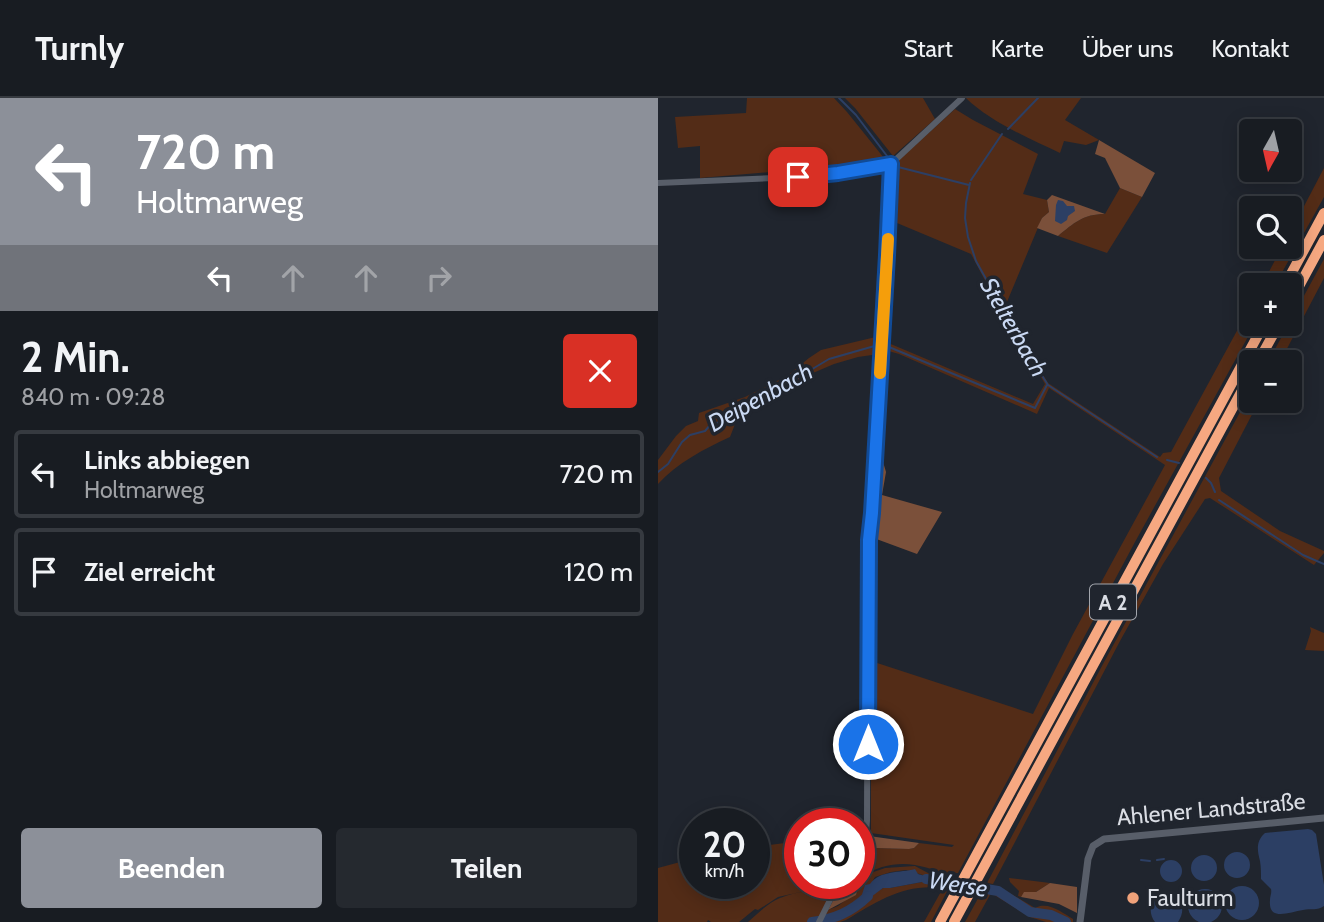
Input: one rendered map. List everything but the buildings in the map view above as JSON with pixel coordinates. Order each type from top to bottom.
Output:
[{"type":"highway","points":[[1292,273],[1324,213]]},
{"type":"highway","points":[[1302,281],[1324,240]]},
{"type":"highway","name":"A 2","points":[[940,922],[1257,336]]},
{"type":"highway","name":"A 2","points":[[954,922],[1239,396]]},
{"type":"street","points":[[658,183],[798,177],[891,164],[960,99]]},
{"type":"street","points":[[867,808],[869,540],[891,164]]},
{"type":"street","name":"Ahlener Landstraße","points":[[1081,921],[1088,859],[1093,846],[1104,839],[1324,818]]},
{"type":"street","points":[[820,920],[830,899]]},
{"type":"shaded area","points":[[747,98],[834,98],[884,158],[842,166],[700,178],[700,146],[678,148],[675,117],[746,113]]},
{"type":"shaded area","points":[[845,98],[923,98],[935,119],[893,156]]},
{"type":"shaded area","points":[[966,98],[1081,98],[1065,120],[1099,140],[1086,145],[1064,141],[1060,153],[998,122]]},
{"type":"shaded area","points":[[955,109],[1038,154],[1023,194],[1047,200],[1049,212],[1042,218],[1004,309],[1048,383],[1160,457],[1163,453],[1171,452],[1239,327],[1239,336],[1248,336],[954,878],[918,865],[895,864],[875,870],[876,848],[909,849],[919,843],[952,847],[954,845],[875,834],[875,808],[871,808],[871,661],[1033,714],[1073,634],[1165,465],[1049,388],[1037,414],[885,350],[886,342],[1033,404],[1045,384],[971,254],[897,223],[899,160]]},
{"type":"shaded area","points":[[1099,140],[1155,173],[1142,197],[1120,188],[1105,158],[1095,154]]},
{"type":"shaded area","points":[[1324,168],[1324,197],[1302,237],[1302,210]]},
{"type":"shaded area","points":[[1120,188],[1142,197],[1107,253],[1058,236],[1074,223],[1097,214],[1105,214]]},
{"type":"shaded area","points":[[1052,195],[1105,214],[1097,214],[1074,223],[1058,236],[1037,228],[1049,212],[1047,200]]},
{"type":"shaded area","points":[[1276,259],[1289,259],[1282,273],[1268,273]]},
{"type":"shaded area","points":[[1324,259],[1324,278],[1302,320],[1302,299]]},
{"type":"shaded area","points":[[880,336],[879,354],[858,357],[813,373],[797,385],[743,413],[737,419],[730,437],[682,463],[658,484],[658,460],[686,426],[698,421],[699,413],[745,397],[787,376],[821,350]]},
{"type":"shaded area","points":[[1282,336],[1294,336],[1286,350],[1275,350]]},
{"type":"shaded area","points":[[1240,413],[1253,413],[1219,478],[1221,491],[1280,531],[1324,553],[1314,565],[1210,498],[1205,499],[1163,564],[1120,641],[993,884],[987,883]]},
{"type":"shaded area","points":[[881,455],[886,472],[882,495],[942,512],[917,554],[871,537]]},
{"type":"shaded area","points":[[1310,627],[1324,633],[1324,651],[1305,650]]},
{"type":"shaded area","points":[[875,837],[919,843],[909,849],[876,848]]},
{"type":"shaded area","points":[[784,843],[784,896],[758,910],[755,909],[739,922],[658,922],[658,868],[679,862],[679,899],[770,899],[770,845]]},
{"type":"shaded area","points":[[915,866],[953,880],[931,922],[924,922],[943,888],[904,891],[880,900],[846,920],[821,922],[828,910],[847,899],[862,899],[860,903],[866,899],[875,899],[875,893],[883,888],[935,882],[936,879],[906,870],[875,877],[875,872],[885,868]]},
{"type":"shaded area","points":[[1009,878],[1050,883],[1036,892],[1024,893],[1021,897]]},
{"type":"shaded area","points":[[1050,883],[1077,887],[1077,913],[1059,904],[1021,897],[1024,892],[1036,892]]},
{"type":"shaded area","points":[[986,884],[1035,908],[1045,906],[1055,909],[1073,919],[1073,922],[1046,922],[1030,917],[991,893],[975,922],[965,922]]},
{"type":"shaded area","points":[[780,898],[828,899],[816,922],[748,922],[767,905]]},
{"type":"shaded area","points":[[834,899],[849,899],[828,910]]},
{"type":"water","points":[[1058,200],[1067,206],[1074,206],[1075,211],[1061,224],[1055,221]]},
{"type":"water","points":[[1308,829],[1316,834],[1324,885],[1324,906],[1286,914],[1276,913],[1270,907],[1271,889],[1261,879],[1259,842],[1265,833]]},
{"type":"water","points":[[1237,852],[1246,856],[1250,865],[1246,874],[1237,878],[1228,874],[1224,865],[1228,856]]},
{"type":"water","points":[[1204,855],[1213,859],[1217,868],[1213,877],[1204,881],[1195,877],[1191,868],[1195,859]]},
{"type":"water","points":[[1171,860],[1179,863],[1182,871],[1179,879],[1171,882],[1163,879],[1160,871],[1163,863]]},
{"type":"water","points":[[915,869],[918,874],[939,880],[883,888],[875,894],[875,879],[885,874]]},
{"type":"water","points":[[1242,886],[1254,891],[1259,903],[1254,915],[1242,920],[1230,915],[1225,903],[1230,891]]},
{"type":"water","points":[[1205,889],[1217,894],[1222,906],[1217,918],[1205,923],[1193,918],[1188,906],[1193,894]]},
{"type":"water","points":[[1166,894],[1181,904],[1182,913],[1178,922],[1155,922],[1152,917],[1154,901]]},
{"type":"waterway","points":[[839,98],[856,115],[887,156]]},
{"type":"waterway","name":"Stelterbach","points":[[1008,129],[1038,98]]},
{"type":"waterway","name":"Stelterbach","points":[[971,180],[1002,134]]},
{"type":"waterway","points":[[898,167],[969,185]]},
{"type":"waterway","name":"Stelterbach","points":[[970,183],[965,218],[976,261],[1048,385],[1157,457]]},
{"type":"waterway","name":"Deipenbach","points":[[658,472],[668,464],[682,442],[690,435],[705,431],[711,424],[721,422],[742,407],[779,389],[829,359],[878,345]]},
{"type":"waterway","name":"Deipenbach","points":[[889,347],[1035,408],[1047,385]]},
{"type":"waterway","name":"Stelterbach","points":[[1167,460],[1179,463]]},
{"type":"waterway","name":"Stelterbach","points":[[1206,478],[1215,492]]},
{"type":"waterway","name":"Stelterbach","points":[[1219,500],[1303,555],[1324,564]]},
{"type":"waterway","points":[[1157,860],[1164,859]]},
{"type":"waterway","points":[[1141,860],[1150,861]]},
{"type":"waterway","name":"Werse","points":[[926,879],[998,891],[1030,912],[1051,915],[1066,922]]},
{"type":"waterway","name":"Werse","points":[[812,922],[842,914],[864,899]]},
{"type":"slow traffic","points":[[880,373],[888,239]]},
{"type":"place","name":"Faulturm","points":[[1133,898]]},
{"type":"route","points":[[798,177],[891,164],[869,540],[868,744]]}]
